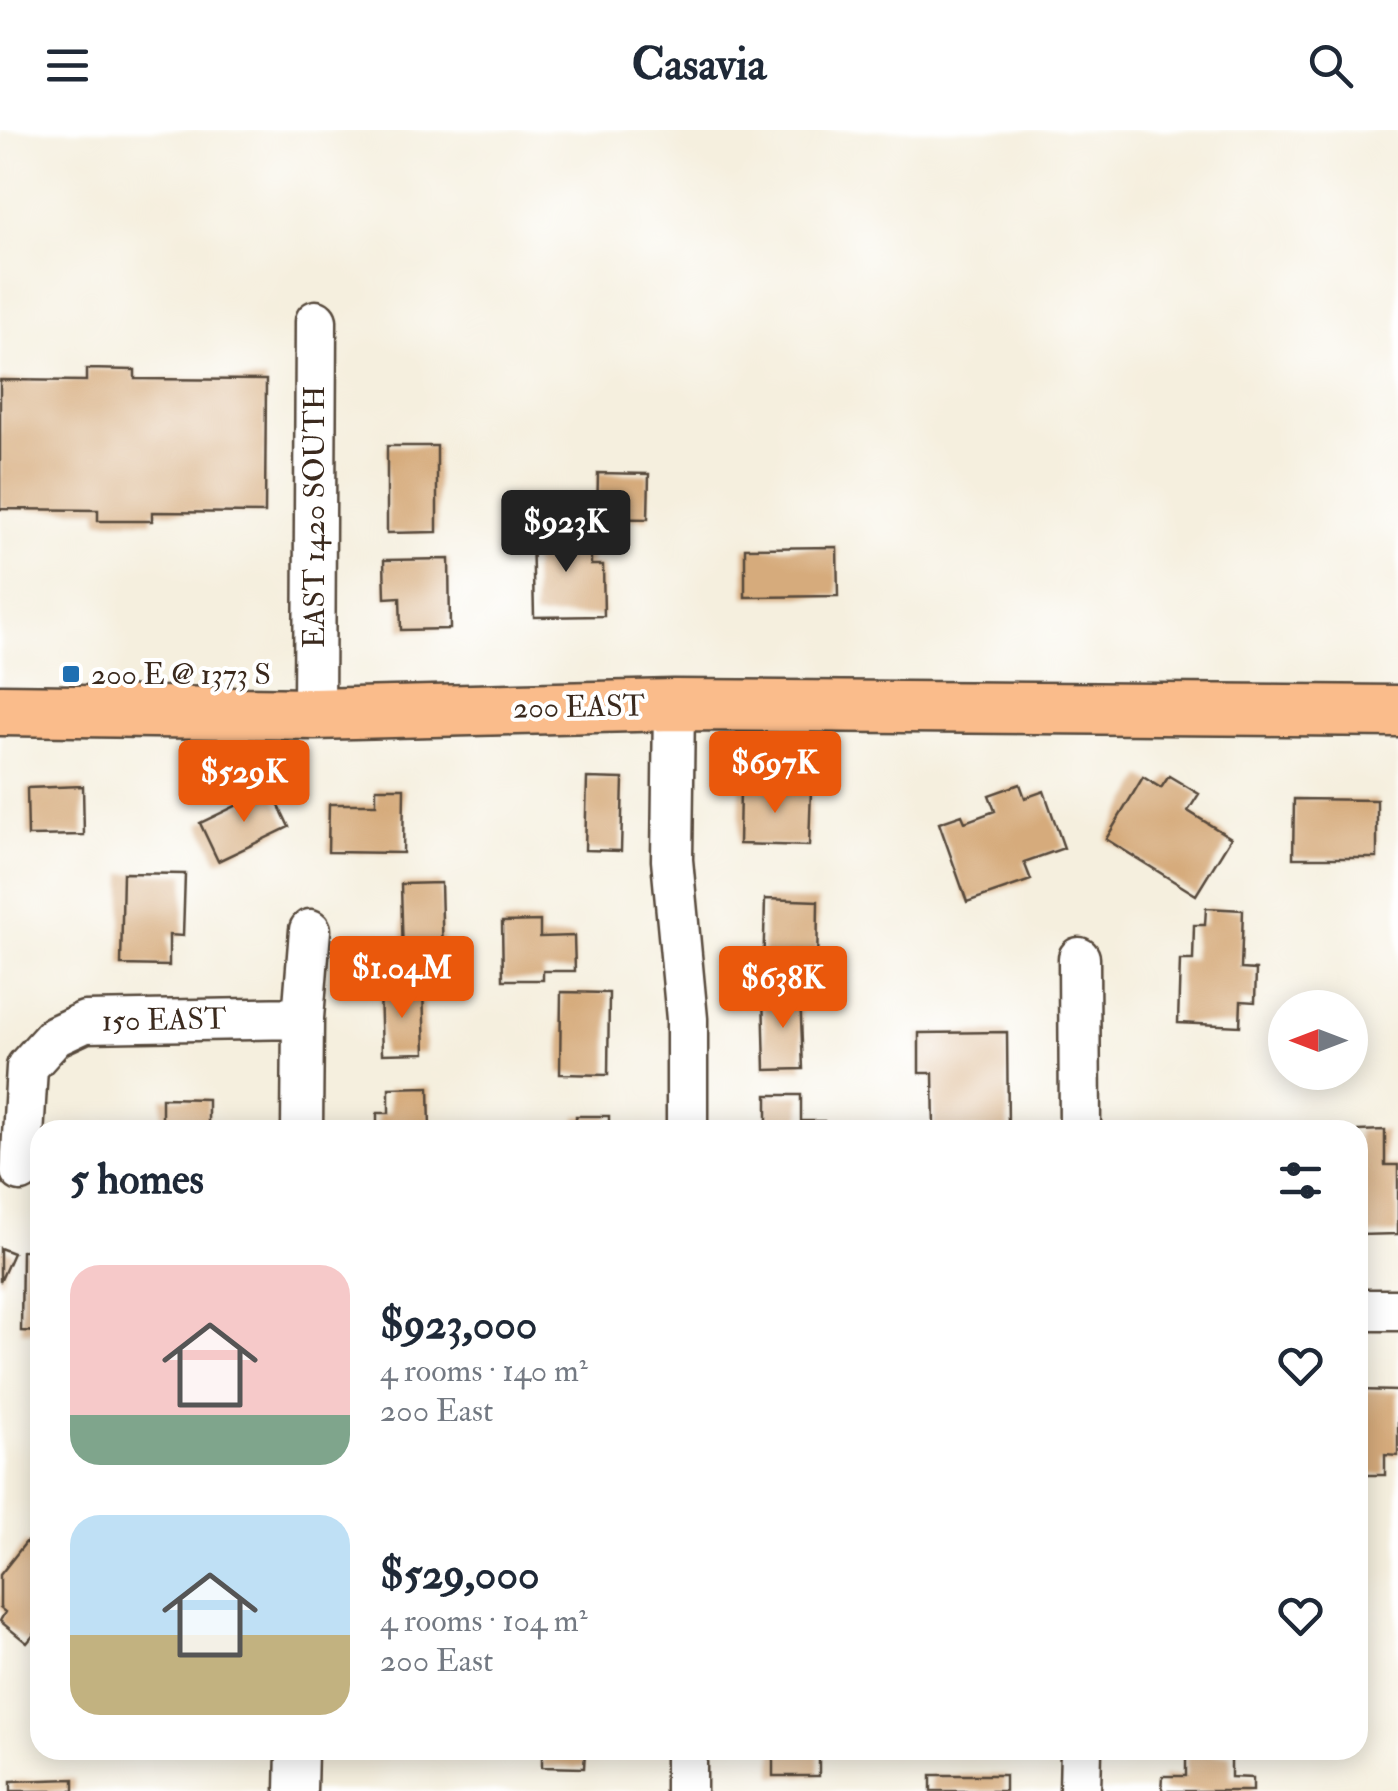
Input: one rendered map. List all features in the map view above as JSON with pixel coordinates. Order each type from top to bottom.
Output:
[{"type":"main road","name":"200 EAST","points":[[0,710],[314,714],[674,705],[1398,711]]},
{"type":"street","name":"EAST 1420 SOUTH","points":[[314,714],[316,320]]},
{"type":"street","points":[[674,705],[672,860],[687,1019],[687,1120]]},
{"type":"street","points":[[302,1120],[302,1018],[310,930]]},
{"type":"street","points":[[1079,958],[1080,1120]]},
{"type":"street","name":"150 EAST","points":[[20,1172],[26,1067],[54,1036],[85,1022],[302,1018]]},
{"type":"street","points":[[1368,1310],[1398,1310]]},
{"type":"street","points":[[296,1791],[297,1760]]},
{"type":"street","points":[[686,1760],[686,1791]]},
{"type":"street","points":[[1080,1791],[1081,1760]]},
{"type":"building","points":[[86,369],[135,370],[135,379],[266,380],[265,513],[152,512],[152,521],[98,521],[98,510],[0,509],[0,380],[86,381]]},
{"type":"building","points":[[387,446],[437,446],[437,532],[387,533]]},
{"type":"building","points":[[598,473],[649,474],[648,519],[597,518]]},
{"type":"building","points":[[591,529],[591,565],[603,565],[604,616],[534,617],[532,530]]},
{"type":"building","points":[[837,547],[838,596],[745,597],[745,548]]},
{"type":"building","points":[[449,559],[450,629],[401,630],[400,597],[385,598],[384,560]]},
{"type":"building","points":[[1169,776],[1199,794],[1188,811],[1231,838],[1196,895],[1106,839],[1143,777],[1161,788]]},
{"type":"building","points":[[587,778],[623,779],[621,851],[585,850]]},
{"type":"building","points":[[1020,784],[1025,798],[1044,791],[1064,848],[1024,862],[1031,880],[967,902],[939,823],[962,815],[965,822],[995,811],[989,795]]},
{"type":"building","points":[[83,786],[84,835],[28,836],[27,788]]},
{"type":"building","points":[[740,787],[811,789],[809,846],[739,844]]},
{"type":"building","points":[[376,788],[404,788],[403,853],[328,852],[329,804],[376,804]]},
{"type":"building","points":[[271,789],[289,827],[218,861],[200,823]]},
{"type":"building","points":[[1294,799],[1377,800],[1377,858],[1293,858]]},
{"type":"building","points":[[123,873],[185,874],[183,936],[169,935],[169,966],[121,965]]},
{"type":"building","points":[[441,883],[443,958],[403,960],[401,884]]},
{"type":"building","points":[[765,899],[818,901],[817,976],[763,974]]},
{"type":"building","points":[[1206,908],[1243,910],[1241,969],[1256,970],[1255,1002],[1241,1001],[1240,1026],[1178,1023],[1180,960],[1193,960],[1194,925],[1205,925]]},
{"type":"building","points":[[540,921],[540,937],[574,936],[575,971],[543,971],[543,980],[503,980],[502,922]]},
{"type":"building","points":[[423,988],[425,1053],[382,1054],[380,989]]},
{"type":"building","points":[[561,992],[609,993],[608,1075],[560,1074]]},
{"type":"building","points":[[800,992],[803,1069],[765,1070],[763,993]]},
{"type":"building","points":[[1007,1032],[1008,1120],[934,1120],[933,1073],[919,1073],[919,1033]]},
{"type":"building","points":[[429,1087],[430,1120],[377,1120],[377,1113],[389,1113],[389,1088]]},
{"type":"building","points":[[767,1095],[801,1095],[801,1120],[767,1120]]},
{"type":"building","points":[[162,1098],[208,1099],[208,1120],[162,1120]]},
{"type":"building","points":[[576,1116],[609,1116],[609,1120],[576,1120]]},
{"type":"building","points":[[1385,1130],[1385,1165],[1398,1165],[1398,1234],[1368,1235],[1368,1131]]},
{"type":"building","points":[[0,1248],[13,1253],[0,1282]]},
{"type":"building","points":[[22,1251],[30,1251],[30,1331],[21,1331]]},
{"type":"building","points":[[1368,1390],[1398,1391],[1398,1456],[1385,1455],[1385,1475],[1368,1475]]},
{"type":"building","points":[[26,1542],[30,1545],[27,1643],[0,1621],[5,1612],[0,1608],[0,1575]]},
{"type":"building","points":[[542,1760],[584,1760],[584,1768],[542,1767]]},
{"type":"building","points":[[773,1760],[819,1760],[819,1776],[773,1776]]},
{"type":"building","points":[[1186,1760],[1231,1760],[1231,1777],[1253,1778],[1253,1791],[1162,1791],[1163,1776],[1186,1776]]},
{"type":"building","points":[[931,1775],[1005,1775],[1005,1791],[931,1791]]},
{"type":"building","points":[[74,1779],[74,1791],[11,1791],[11,1781]]},
{"type":"place","name":"200 E @ 1373 S","points":[[71,674]]}]
